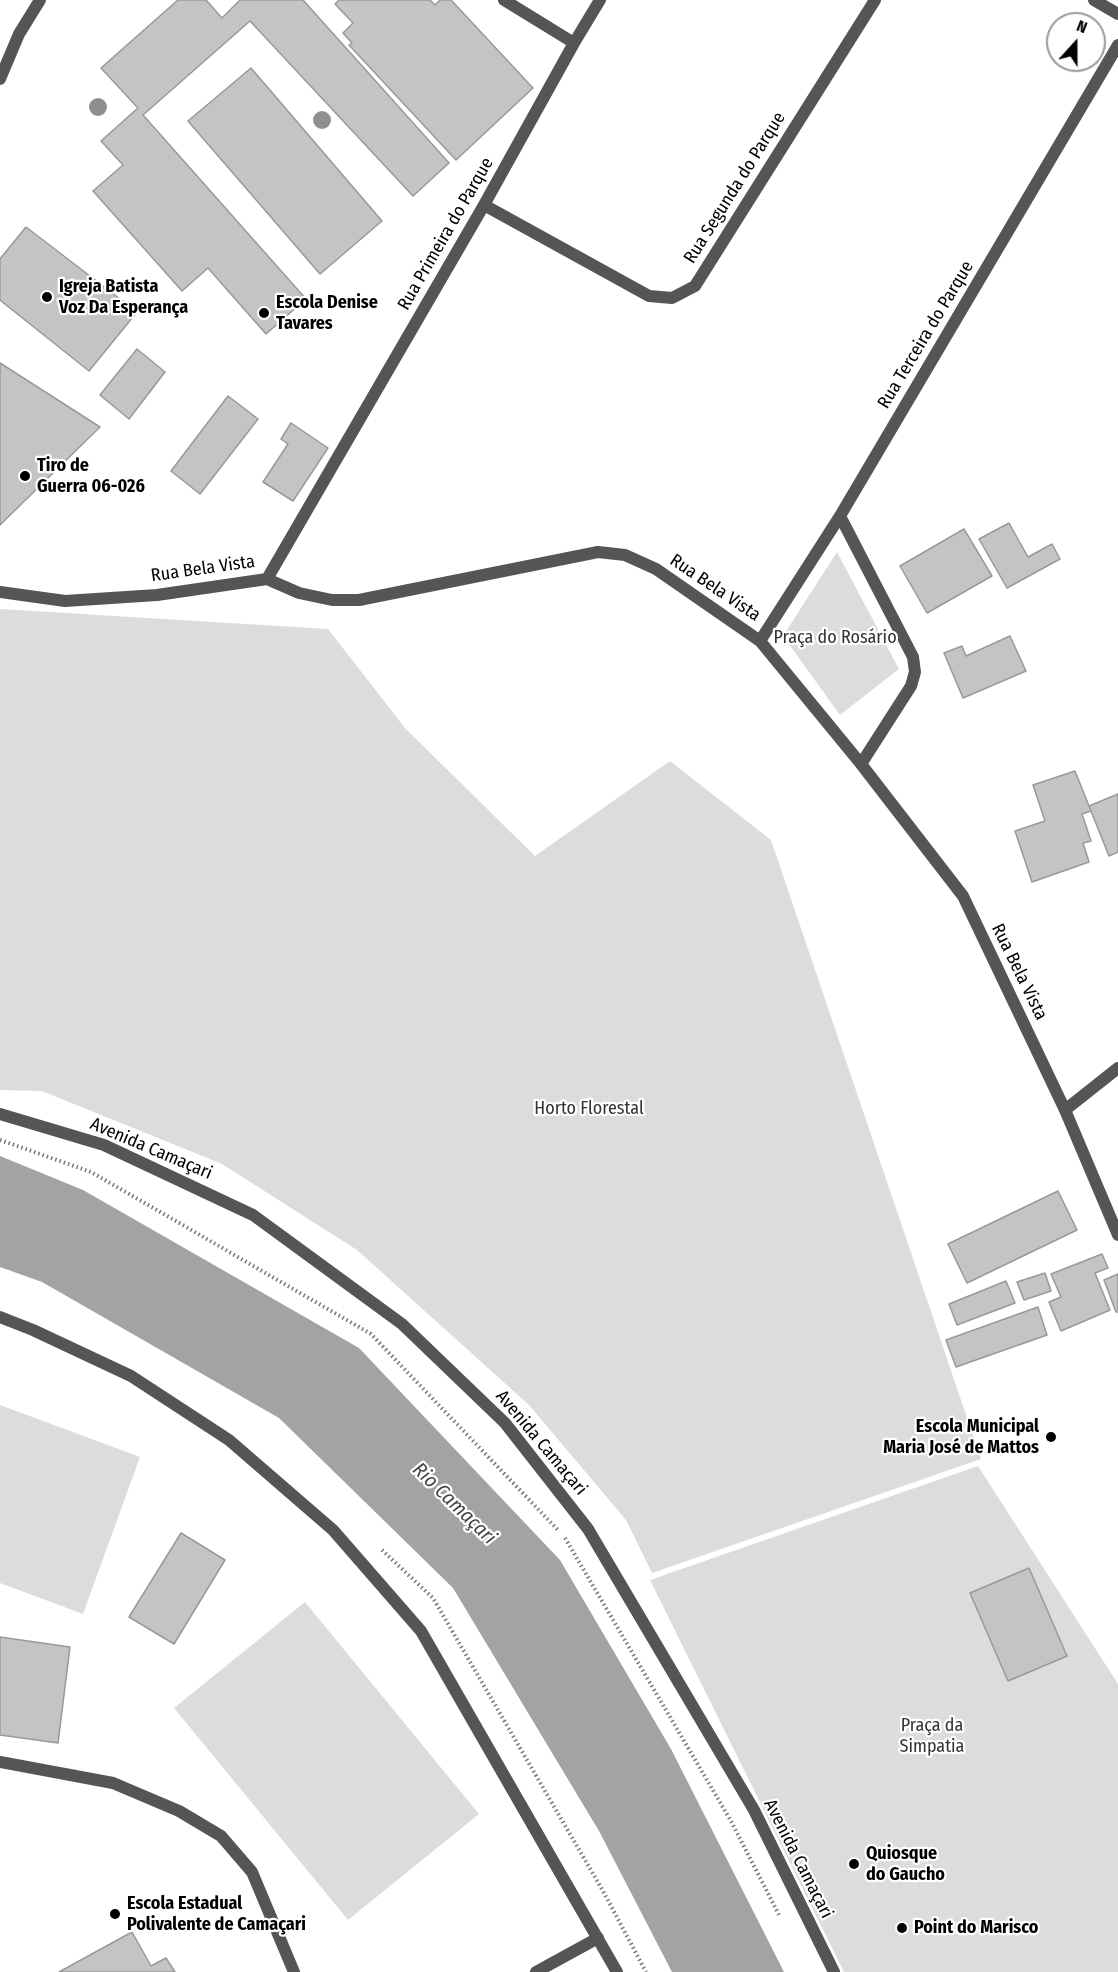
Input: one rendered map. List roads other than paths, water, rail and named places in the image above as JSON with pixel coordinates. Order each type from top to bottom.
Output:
[{"type":"street","points":[[0,80],[19,34],[40,0]]},
{"type":"street","points":[[504,0],[574,43]]},
{"type":"street","name":"Rua Primeira do Parque","points":[[267,579],[600,0]]},
{"type":"street","name":"Rua Segunda do Parque","points":[[484,205],[649,296],[672,298],[695,286],[875,0]]},
{"type":"street","points":[[1094,0],[1118,14]]},
{"type":"street","name":"Rua Terceira do Parque","points":[[760,641],[840,516],[1118,45]]},
{"type":"street","points":[[840,516],[913,657],[915,672],[911,686],[861,764]]},
{"type":"street","name":"Rua Bela Vista","points":[[0,592],[65,601],[157,595],[267,579],[299,592],[332,600],[359,600],[598,552],[625,555],[656,569],[760,641],[861,764],[963,896],[1114,1215],[1118,1235]]},
{"type":"street","points":[[1065,1110],[1118,1068]]},
{"type":"street","name":"Avenida Camaçari","points":[[0,1114],[104,1145],[253,1215],[402,1324],[505,1422],[588,1529],[754,1810],[834,1972]]},
{"type":"street","points":[[0,1317],[131,1376],[230,1440],[333,1530],[421,1631],[617,1972]]},
{"type":"street","points":[[0,1762],[113,1783],[179,1811],[221,1836],[252,1872],[294,1972]]},
{"type":"street","points":[[536,1972],[598,1938]]},
{"type":"water","name":"Rio Camaçari","points":[[0,1156],[83,1190],[359,1348],[560,1560],[671,1749],[784,1972],[672,1972],[599,1831],[453,1588],[279,1418],[42,1282],[0,1267]]},
{"type":"place","name":"Igreja Batista Voz Da Esperança","points":[[47,297]]},
{"type":"place","name":"Escola Denise Tavares","points":[[264,313]]},
{"type":"place","name":"Tiro de Guerra 06-026","points":[[25,476]]},
{"type":"place","name":"Escola Municipal Maria José de Mattos","points":[[1051,1437]]},
{"type":"place","name":"Quiosque do Gaucho","points":[[854,1864]]},
{"type":"place","name":"Escola Estadual Polivalente de Camaçari","points":[[115,1914]]},
{"type":"place","name":"Point do Marisco","points":[[902,1928]]},
{"type":"park label","name":"Praça do Rosário","points":[[835,638]]},
{"type":"park label","name":"Horto Florestal","points":[[589,1109]]},
{"type":"park label","name":"Praça da Simpatia","points":[[932,1736]]}]
